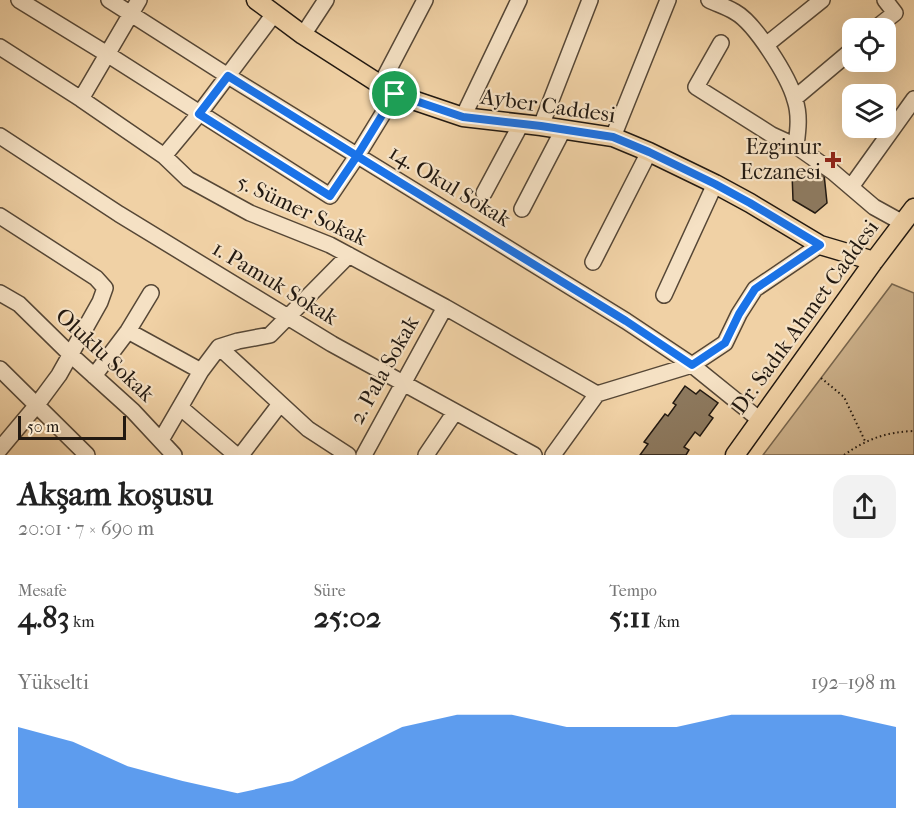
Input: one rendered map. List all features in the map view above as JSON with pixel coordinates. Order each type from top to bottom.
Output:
[{"type":"main road","name":"Ayber Caddesi","points":[[258,1],[303,35],[388,90],[463,117],[613,137],[715,184],[820,245],[874,261]]},
{"type":"main road","name":"Dr. Sadık Ahmet Caddesi","points":[[735,455],[874,261],[910,219]]},
{"type":"street","points":[[19,0],[330,196],[357,156],[388,90],[425,0]]},
{"type":"street","name":"14. Okul Sokak","points":[[109,0],[626,321],[692,365],[760,420]]},
{"type":"street","points":[[81,99],[139,0]]},
{"type":"street","points":[[303,35],[326,0]]},
{"type":"street","points":[[463,117],[519,0]]},
{"type":"street","points":[[541,126],[590,0]]},
{"type":"street","points":[[613,137],[668,0]]},
{"type":"street","points":[[709,0],[736,12],[750,24],[784,74],[795,98],[799,120],[796,146]]},
{"type":"street","points":[[766,45],[822,0]]},
{"type":"street","points":[[885,0],[895,13],[889,18]]},
{"type":"street","points":[[164,156],[199,114],[274,14]]},
{"type":"street","points":[[721,43],[696,87],[772,135],[796,146],[833,172],[874,207],[910,219]]},
{"type":"street","name":"5. Sümer Sokak","points":[[0,47],[164,156],[188,179],[250,213],[330,245],[445,307],[597,394]]},
{"type":"street","points":[[795,98],[842,58]]},
{"type":"street","points":[[851,187],[914,99]]},
{"type":"street","points":[[484,193],[521,124]]},
{"type":"street","points":[[522,209],[563,130]]},
{"type":"street","name":"1. Pamuk Sokak","points":[[0,136],[120,214],[332,344],[455,411],[510,449],[534,455]]},
{"type":"street","points":[[593,262],[649,152]]},
{"type":"street","points":[[664,295],[715,184]]},
{"type":"street","points":[[0,216],[96,278],[105,288],[100,302],[59,375],[0,449]]},
{"type":"street","points":[[553,455],[597,394],[692,365],[725,343],[739,314],[755,289],[820,245]]},
{"type":"street","points":[[161,440],[201,371],[219,347],[270,335],[349,255]]},
{"type":"street","name":"Oluklu Sokak","points":[[0,293],[19,304],[133,411],[174,455]]},
{"type":"street","points":[[94,376],[128,331],[151,293]]},
{"type":"street","name":"2. Pala Sokak","points":[[364,455],[445,307]]},
{"type":"street","points":[[128,331],[201,371]]},
{"type":"street","points":[[219,347],[308,429],[348,455]]},
{"type":"street","points":[[0,369],[87,455]]},
{"type":"street","points":[[241,455],[280,404]]},
{"type":"street","points":[[181,408],[236,455]]},
{"type":"street","points":[[426,455],[455,411]]},
{"type":"path","points":[[821,378],[844,396],[866,441]]},
{"type":"path","points":[[843,455],[866,441],[897,432],[914,431]]},
{"type":"shaded area","points":[[892,284],[914,293],[914,455],[763,455]]},
{"type":"building","points":[[792,173],[824,174],[827,203],[815,213],[793,200]]},
{"type":"building","points":[[685,386],[696,394],[700,390],[718,403],[709,415],[713,418],[700,436],[695,432],[684,447],[689,450],[686,455],[640,455],[648,444],[644,442],[665,414],[668,416],[676,405],[673,403]]},
{"type":"place","name":"Ezginur Eczanesi","points":[[833,160]]},
{"type":"route","points":[[395,94],[357,156],[228,76],[199,114],[330,196],[357,156],[626,321],[692,365],[725,343],[739,314],[755,289],[820,245],[715,184],[613,137],[463,117],[395,94]]}]
